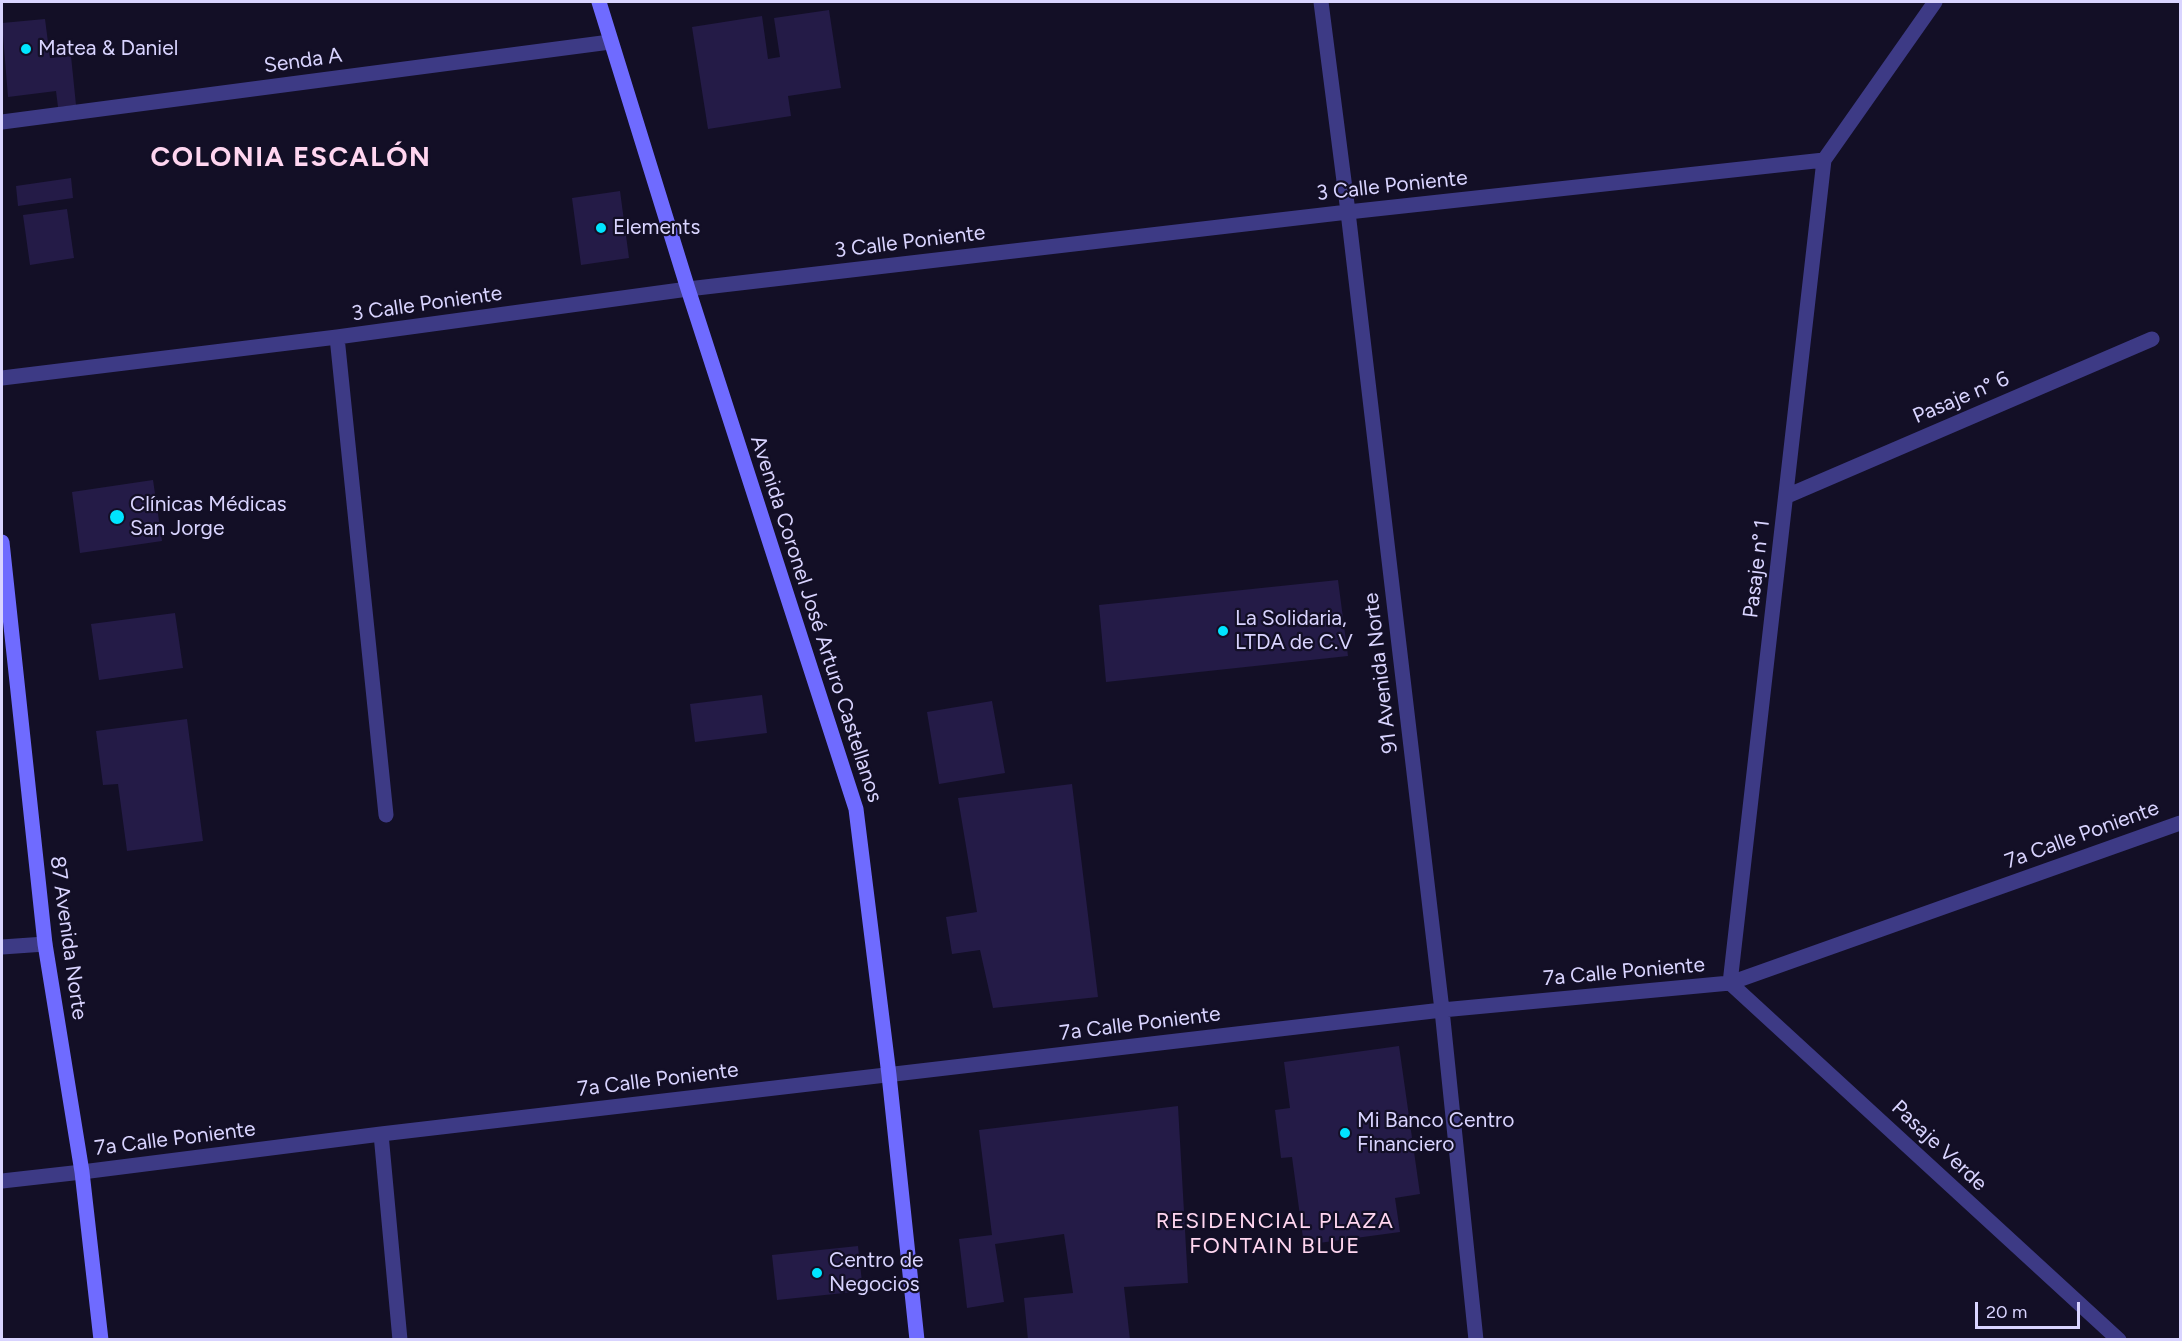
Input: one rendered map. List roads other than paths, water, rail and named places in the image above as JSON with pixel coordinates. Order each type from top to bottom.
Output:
[{"type":"street","name":"Avenida Coronel José Arturo Castellanos","points":[[599,2],[688,289],[856,809],[889,1075],[917,1340]]},
{"type":"street","name":"91 Avenida Norte","points":[[1321,2],[1442,1010],[1476,1340]]},
{"type":"street","points":[[1824,160],[1935,2]]},
{"type":"street","name":"Senda A","points":[[2,122],[610,42]]},
{"type":"street","name":"3 Calle Poniente","points":[[2,378],[337,337],[688,289],[1348,212],[1824,160]]},
{"type":"street","name":"Pasaje n° 1","points":[[1730,983],[1824,160]]},
{"type":"street","points":[[337,337],[386,815]]},
{"type":"street","name":"Pasaje n° 6","points":[[1787,496],[2152,339]]},
{"type":"street","name":"87 Avenida Norte","points":[[2,542],[45,944],[82,1172],[101,1340]]},
{"type":"street","name":"7a Calle Poniente","points":[[2,1181],[381,1134],[1442,1010],[1730,983],[2181,823]]},
{"type":"street","points":[[2,947],[45,944]]},
{"type":"street","name":"Pasaje Verde","points":[[1730,983],[2119,1340]]},
{"type":"street","points":[[381,1134],[400,1340]]},
{"type":"place","name":"Matea & Daniel","points":[[26,49]]},
{"type":"place","name":"Elements","points":[[601,228]]},
{"type":"place","name":"Clínicas Médicas San Jorge","points":[[117,517]]},
{"type":"place","name":"La Solidaria, LTDA de C.V","points":[[1223,631]]},
{"type":"place","name":"Mi Banco Centro Financiero","points":[[1345,1133]]},
{"type":"place","name":"Centro de Negocios","points":[[817,1273]]},
{"type":"district","name":"COLONIA ESCALÓN","points":[[291,158]]},
{"type":"district","name":"RESIDENCIAL PLAZA FONTAIN BLUE","points":[[1275,1234]]}]
